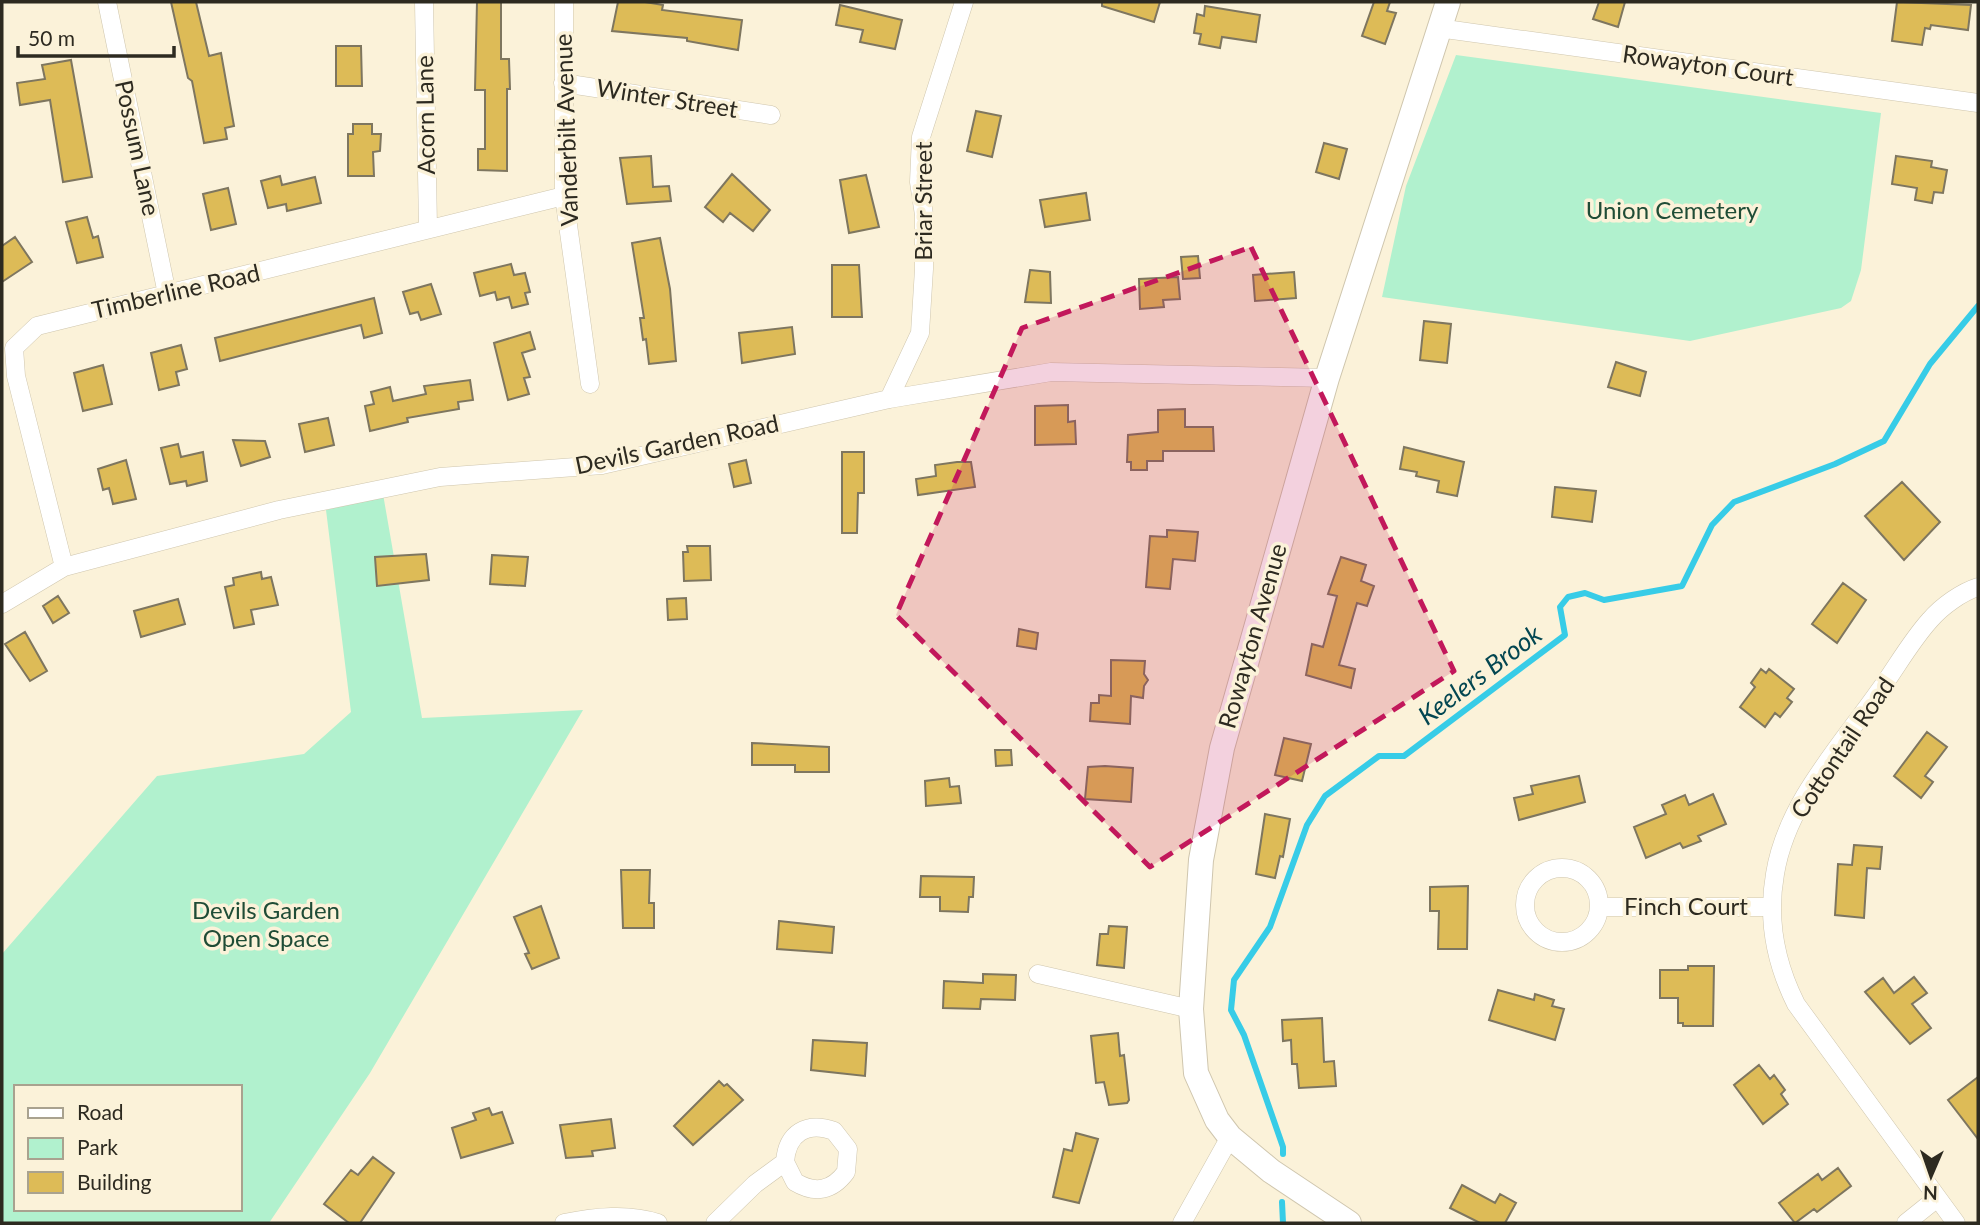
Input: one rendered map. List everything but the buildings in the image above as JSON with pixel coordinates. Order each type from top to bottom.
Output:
[{"type":"street","name":"Possum Lane","points":[[107,2],[167,294]]},
{"type":"street","name":"Acorn Lane","points":[[424,2],[428,228]]},
{"type":"street","name":"Vanderbilt Avenue","points":[[564,2],[564,197],[590,384]]},
{"type":"street","name":"Briar Street","points":[[889,399],[920,333],[924,269],[924,215],[919,182],[921,136],[964,2]]},
{"type":"street","name":"Rowayton Avenue","points":[[1349,1223],[1271,1171],[1230,1138],[1217,1120],[1196,1073],[1191,1009],[1201,860],[1222,748],[1327,377],[1448,2]]},
{"type":"street","name":"Rowayton Court","points":[[1438,28],[1978,103]]},
{"type":"street","name":"Winter Street","points":[[563,83],[771,115]]},
{"type":"street","name":"Timberline Road","points":[[64,567],[16,376],[14,348],[37,326],[320,258],[428,228],[564,197]]},
{"type":"street","name":"Devils Garden Road","points":[[2,604],[64,567],[279,510],[440,477],[603,465],[889,399],[1051,372],[1327,377]]},
{"type":"street","name":"Cottontail Road","points":[[1956,1223],[1796,1004],[1783,978],[1776,949],[1772,907],[1775,873],[1785,838],[1804,797],[1931,618],[1967,590],[1978,587]]},
{"type":"street","name":"Finch Court","points":[[1558,869],[1583,874],[1598,894],[1599,907],[1597,920],[1580,938],[1554,942],[1533,928],[1525,904],[1535,880],[1558,869]]},
{"type":"street","name":"Finch Court","points":[[1599,907],[1772,907]]},
{"type":"street","points":[[1038,974],[1191,1009]]},
{"type":"street","points":[[1182,1223],[1230,1138]]},
{"type":"street","points":[[715,1223],[755,1184],[785,1161]]},
{"type":"street","points":[[1906,1223],[1936,1199]]},
{"type":"street","points":[[565,1223],[595,1217],[644,1219],[657,1223]]},
{"type":"highlighted area","points":[[1251,247],[1454,671],[1150,867],[896,615],[1022,328]]},
{"type":"green space","name":"Union Cemetery","points":[[1456,55],[1881,113],[1861,270],[1851,301],[1841,308],[1690,341],[1382,297],[1406,186]]},
{"type":"green space","name":"Devils Garden Open Space","points":[[383,494],[422,718],[583,710],[370,1073],[269,1223],[2,1223],[2,954],[157,776],[304,754],[351,712],[326,510]]},
{"type":"waterway","name":"Keelers Brook","points":[[1283,1154],[1283,1147],[1244,1035],[1231,1010],[1234,980],[1270,927],[1307,825],[1325,796],[1379,756],[1404,756],[1565,635],[1560,607],[1568,597],[1585,593],[1604,600],[1682,586],[1712,525],[1734,502],[1835,464],[1884,441],[1930,364],[1978,306]]},
{"type":"waterway","name":"Keelers Brook","points":[[1282,1202],[1283,1223]]}]
